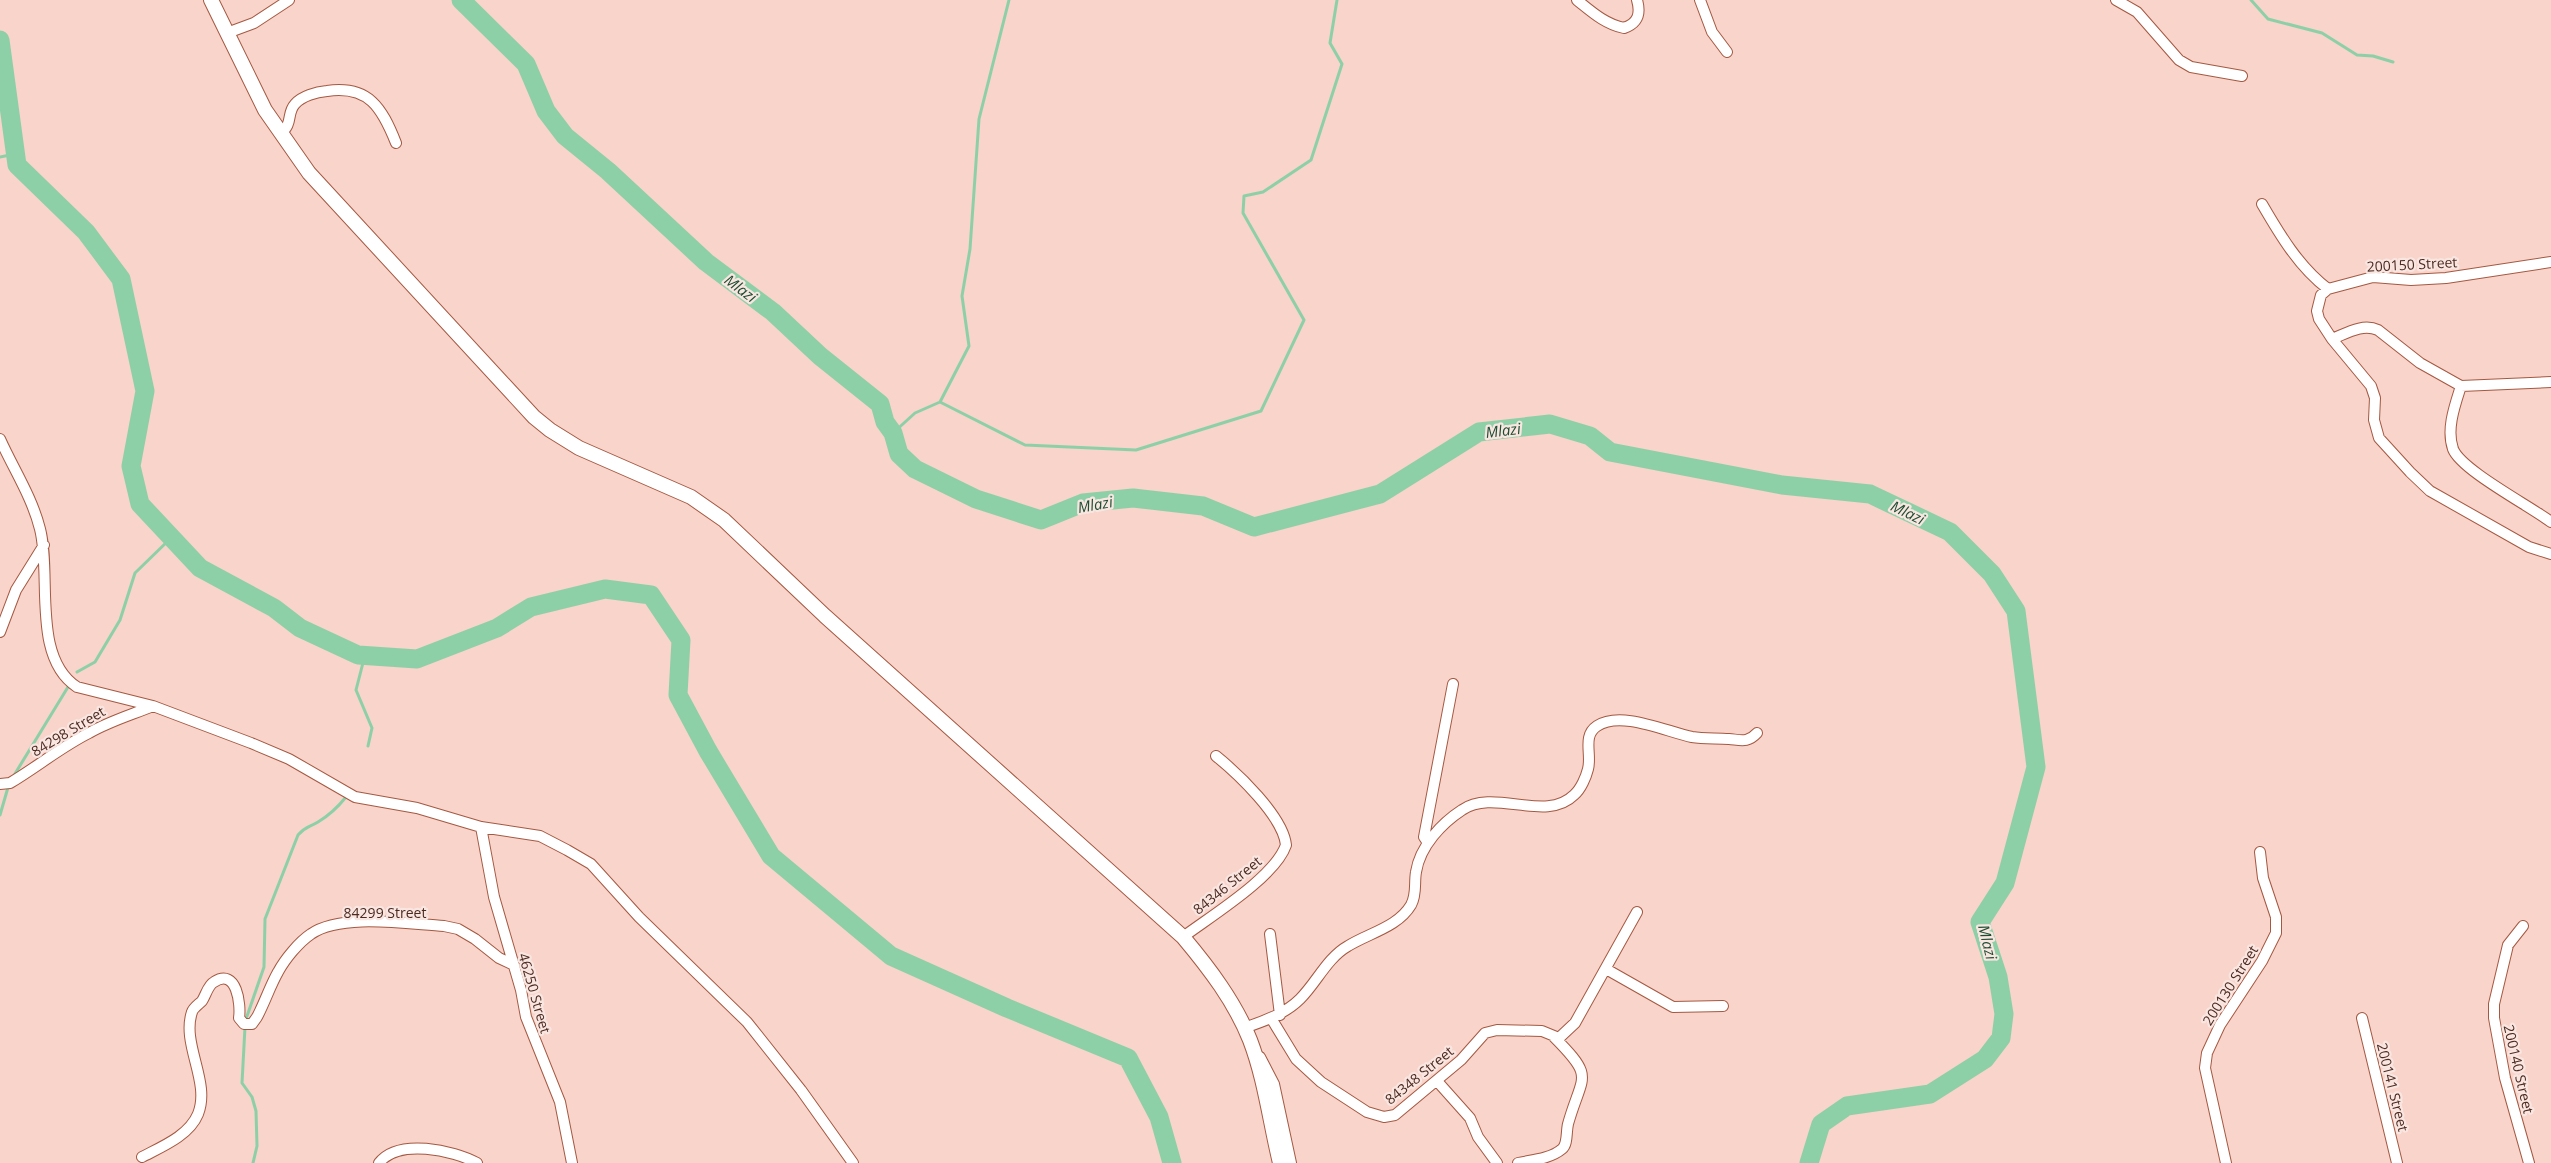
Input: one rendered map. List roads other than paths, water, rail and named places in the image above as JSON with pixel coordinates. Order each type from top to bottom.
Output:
[{"type":"street","points":[[211,0],[265,110],[280,134],[315,181],[534,417],[570,443],[691,497],[724,520],[824,616],[1183,937],[1218,983],[1274,1084],[1291,1163]]},
{"type":"street","points":[[228,33],[254,23],[289,0]]},
{"type":"street","points":[[1577,0],[1596,16],[1613,26],[1624,28],[1636,21],[1639,14],[1637,0]]},
{"type":"street","points":[[1700,0],[1712,32],[1727,52]]},
{"type":"street","points":[[2116,0],[2137,12],[2179,60],[2191,67],[2242,76]]},
{"type":"street","points":[[280,134],[289,126],[291,112],[296,103],[319,92],[339,89],[354,91],[374,103],[387,120],[396,144]]},
{"type":"street","points":[[2262,204],[2288,245],[2315,279],[2328,289],[2321,295],[2317,311],[2319,319],[2332,339],[2371,386],[2375,398],[2374,420],[2379,438],[2430,491],[2529,547],[2551,554]]},
{"type":"street","name":"200150 Street","points":[[2328,289],[2382,276],[2411,280],[2446,278],[2551,262]]},
{"type":"street","points":[[2332,339],[2364,327],[2371,327],[2378,330],[2420,363],[2462,386],[2551,382]]},
{"type":"street","points":[[2462,386],[2452,413],[2451,434],[2453,449],[2457,457],[2475,474],[2510,494],[2551,522]]},
{"type":"street","points":[[0,439],[23,482],[44,544],[46,619],[52,649],[67,681],[77,687],[153,706],[289,758],[355,797],[417,808],[481,827],[540,836],[591,864],[639,916],[747,1022],[801,1090],[853,1163]]},
{"type":"street","points":[[0,632],[16,590],[44,544]]},
{"type":"street","points":[[1428,844],[1424,837],[1453,684]]},
{"type":"street","name":"84298 Street","points":[[0,784],[10,783],[41,765],[86,734],[118,717],[134,714],[153,706]]},
{"type":"street","points":[[1247,1034],[1300,998],[1338,954],[1348,946],[1381,930],[1411,905],[1415,892],[1416,871],[1422,854],[1428,844],[1449,820],[1461,810],[1478,802],[1525,806],[1550,805],[1566,801],[1582,785],[1588,769],[1590,734],[1597,726],[1606,722],[1650,724],[1680,734],[1707,739],[1746,741],[1757,734]]},
{"type":"street","name":"84346 Street","points":[[1183,937],[1251,886],[1278,860],[1286,845],[1281,828],[1270,813],[1216,756]]},
{"type":"street","name":"46250 Street","points":[[481,827],[494,897],[514,965],[526,1017],[560,1102],[572,1163]]},
{"type":"street","name":"200130 Street","points":[[2226,1163],[2205,1068],[2207,1053],[2220,1025],[2262,961],[2276,933],[2276,917],[2263,878],[2260,852]]},
{"type":"street","points":[[1554,1037],[1563,1036],[1575,1023],[1637,912]]},
{"type":"street","name":"84299 Street","points":[[142,1157],[171,1142],[189,1127],[198,1113],[198,1068],[191,1048],[192,1012],[214,982],[222,979],[231,982],[238,992],[239,1018],[244,1024],[252,1024],[279,970],[311,934],[328,926],[354,923],[444,926],[458,929],[514,965]]},
{"type":"street","name":"200140 Street","points":[[2523,926],[2508,945],[2494,1004],[2494,1018],[2506,1078],[2529,1163]]},
{"type":"street","points":[[1270,934],[1271,1018]]},
{"type":"street","points":[[1606,969],[1673,1007],[1723,1006]]},
{"type":"street","name":"84348 Street","points":[[1271,1018],[1286,1046],[1302,1066],[1321,1082],[1367,1112],[1384,1117],[1395,1115],[1436,1082],[1461,1060],[1485,1033],[1531,1030],[1542,1031],[1554,1037],[1574,1057],[1581,1068],[1583,1075],[1580,1094],[1568,1125],[1565,1145],[1560,1151],[1518,1163]]},
{"type":"street","name":"200141 Street","points":[[2362,1018],[2397,1163]]},
{"type":"street","points":[[1247,1034],[1280,1163]]},
{"type":"street","points":[[1436,1082],[1470,1118],[1478,1137],[1497,1163]]},
{"type":"street","points":[[379,1163],[384,1156],[394,1152],[422,1149],[457,1154],[477,1163]]},
{"type":"waterway","name":"Mlazi","points":[[461,0],[526,64],[546,111],[565,136],[608,171],[706,262],[773,312],[820,356],[880,404],[885,422],[893,433],[899,454],[915,469],[976,499],[1041,520],[1083,503],[1133,498],[1203,506],[1254,527],[1380,494],[1479,432],[1550,424],[1590,436],[1610,452],[1782,485],[1870,494],[1950,532],[1992,574],[2016,611],[2036,767],[2005,883],[1980,922],[1998,977],[2004,1014],[2001,1038],[1985,1059],[1930,1094],[1847,1106],[1821,1124],[1809,1163]]},
{"type":"waterway","points":[[893,433],[915,413],[940,402],[969,346],[962,296],[970,249],[979,119],[1009,0]]},
{"type":"waterway","points":[[940,402],[1025,445],[1136,450],[1261,411],[1304,320],[1243,213],[1244,196],[1263,192],[1311,160],[1342,64],[1330,43],[1337,0]]},
{"type":"waterway","points":[[2251,0],[2268,19],[2322,33],[2357,55],[2373,56],[2393,62]]},
{"type":"waterway","points":[[0,40],[17,165],[86,232],[121,279],[145,391],[131,466],[140,504],[200,568],[274,608],[300,628],[358,655],[417,659],[497,628],[531,607],[605,589],[651,595],[681,640],[678,695],[708,751],[771,856],[891,956],[1007,1008],[1128,1058],[1159,1117],[1172,1163]]},
{"type":"waterway","points":[[0,157],[15,154]]},
{"type":"waterway","points":[[77,672],[95,662],[120,620],[135,573],[172,537]]},
{"type":"waterway","points":[[365,655],[356,690],[372,728],[368,746]]},
{"type":"waterway","points":[[13,777],[68,687]]},
{"type":"waterway","points":[[0,815],[9,784]]},
{"type":"waterway","points":[[246,1019],[264,967],[265,919],[298,835],[329,814],[346,797]]},
{"type":"waterway","points":[[245,1027],[242,1083],[252,1097],[256,1111],[257,1146],[253,1163]]}]
